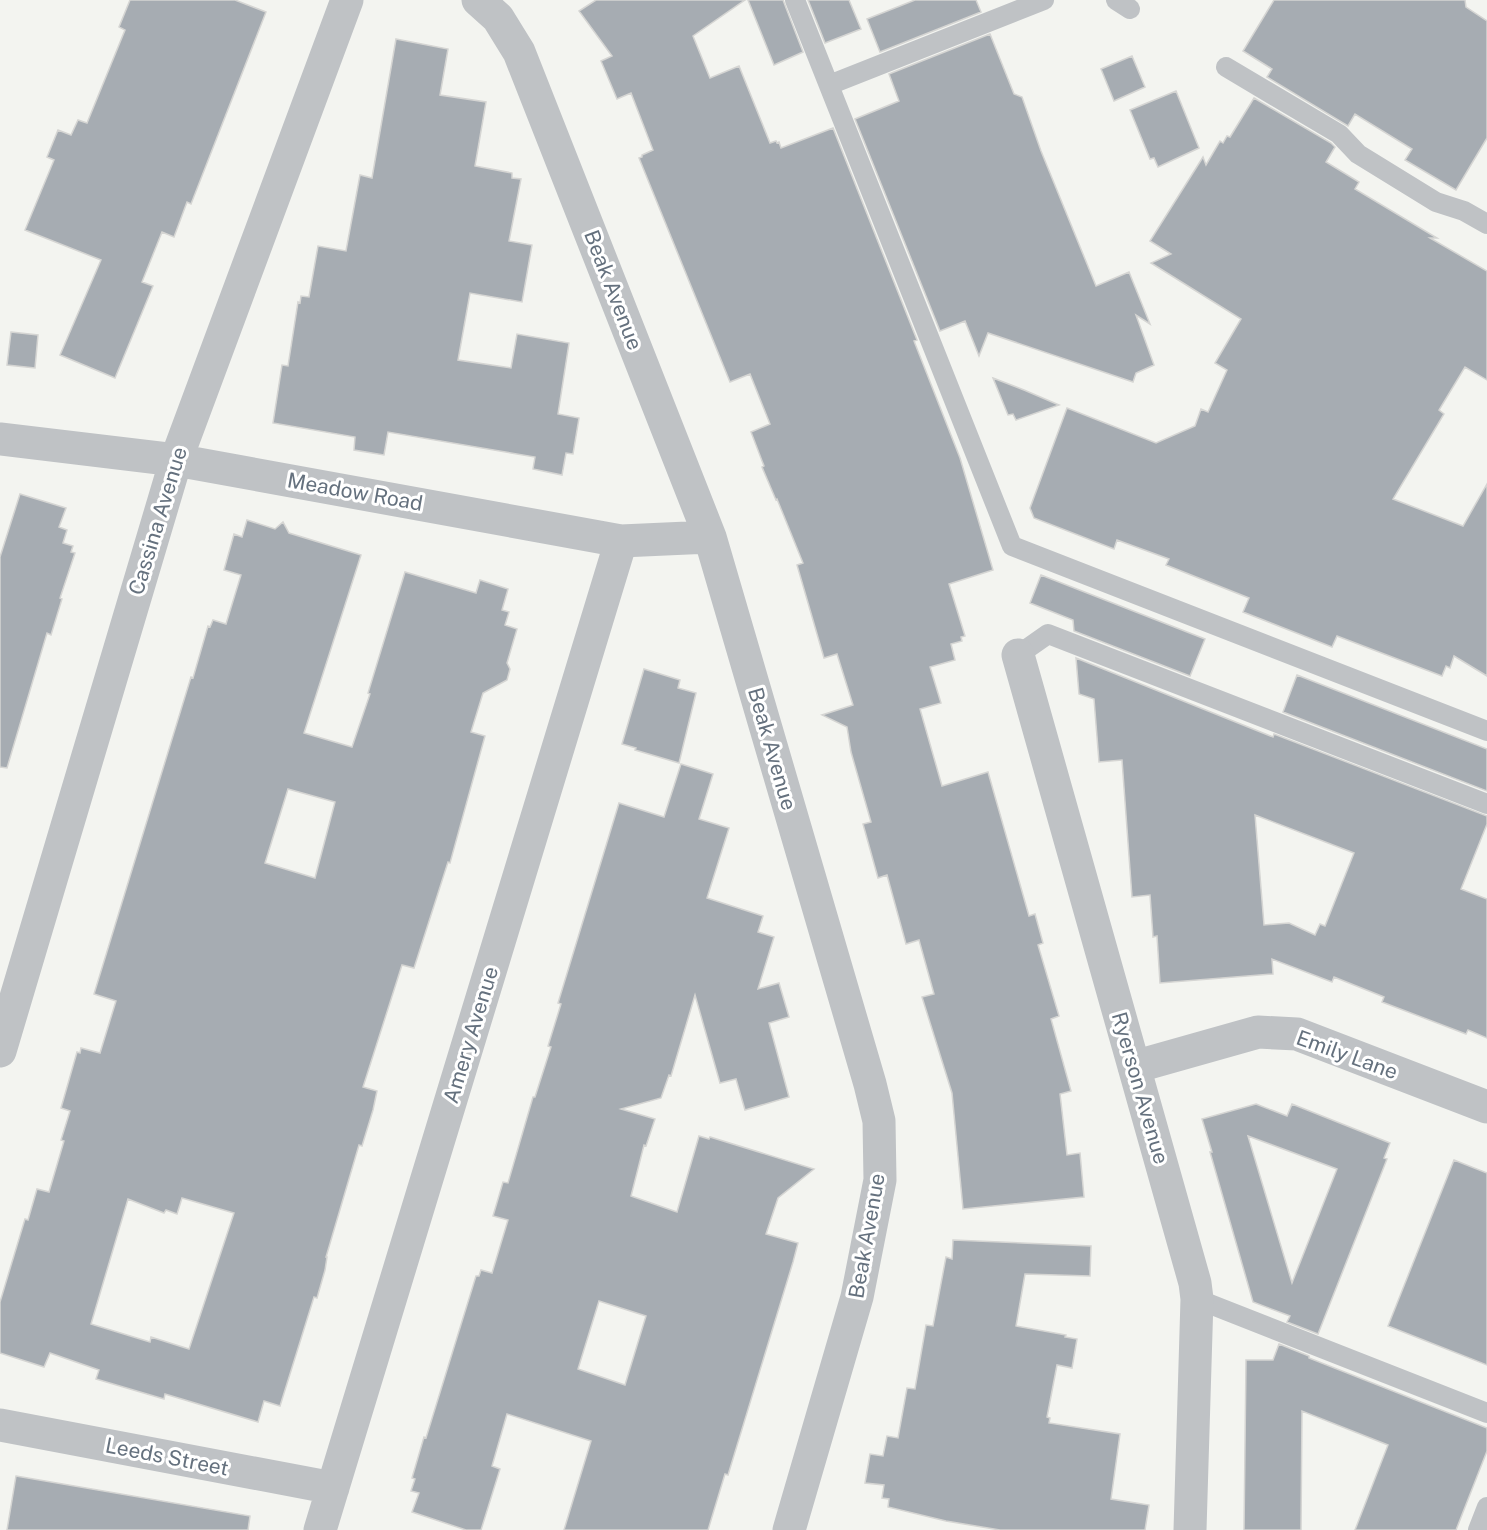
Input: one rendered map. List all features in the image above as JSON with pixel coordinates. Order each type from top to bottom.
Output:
[{"type":"street","name":"Cassina Avenue","points":[[0,1051],[176,460],[347,0]]},
{"type":"street","name":"Beak Avenue","points":[[478,0],[498,18],[519,52],[710,537],[879,1121],[880,1180],[857,1297],[789,1530]]},
{"type":"street","name":"Meadow Road","points":[[0,440],[176,460],[621,541],[710,537]]},
{"type":"street","name":"Amery Avenue","points":[[320,1530],[621,541]]},
{"type":"street","name":"Ryerson Avenue","points":[[1018,655],[1195,1283],[1197,1299],[1190,1530]]},
{"type":"street","name":"Emily Lane","points":[[1134,1067],[1258,1032],[1297,1034],[1487,1107]]},
{"type":"street","name":"Leeds Street","points":[[0,1425],[333,1488]]},
{"type":"lane","points":[[795,0],[1012,546],[1487,731]]},
{"type":"lane","points":[[829,85],[1044,0]]},
{"type":"lane","points":[[1226,67],[1339,134],[1358,154],[1436,202],[1464,211],[1487,224]]},
{"type":"lane","points":[[1018,655],[1048,633],[1487,804]]},
{"type":"lane","points":[[1197,1299],[1487,1413]]},
{"type":"lane","points":[[1478,1530],[1487,1507]]},
{"type":"building","points":[[130,0],[235,0],[266,12],[191,204],[187,202],[174,237],[162,232],[142,282],[153,286],[115,378],[60,355],[101,260],[25,230],[54,160],[47,157],[58,130],[71,135],[78,120],[87,123],[125,30],[119,27]]},
{"type":"building","points":[[596,0],[745,0],[693,36],[710,78],[739,66],[770,143],[779,142],[781,148],[833,128],[917,340],[914,341],[960,458],[993,570],[949,584],[965,636],[961,637],[962,641],[951,644],[955,660],[930,667],[941,703],[920,709],[942,786],[988,772],[1029,916],[1035,914],[1043,943],[1038,945],[1059,1016],[1051,1019],[1071,1091],[1060,1094],[1067,1155],[1080,1153],[1084,1197],[963,1209],[952,1093],[922,997],[934,994],[919,940],[906,944],[887,875],[878,878],[863,824],[871,822],[851,752],[847,727],[822,715],[853,705],[837,654],[824,658],[797,565],[803,563],[762,467],[764,466],[751,432],[770,424],[750,374],[730,382],[639,158],[653,150],[631,93],[617,99],[601,61],[612,56],[579,11]]},
{"type":"building","points":[[748,0],[783,0],[803,52],[774,65]]},
{"type":"building","points":[[808,0],[849,0],[861,29],[825,43]]},
{"type":"building","points":[[915,0],[976,0],[981,12],[880,52],[867,19]]},
{"type":"building","points":[[1274,0],[1465,0],[1466,7],[1487,21],[1487,138],[1456,190],[1405,160],[1412,149],[1355,114],[1348,126],[1267,77],[1272,69],[1243,51]]},
{"type":"building","points":[[990,34],[1014,94],[1022,97],[1041,151],[1096,286],[1129,272],[1150,324],[1136,315],[1154,365],[1136,373],[1133,382],[988,333],[979,356],[965,321],[940,331],[855,119],[899,101],[889,74]]},
{"type":"building","points":[[396,39],[448,49],[440,95],[486,102],[475,166],[512,173],[512,178],[521,179],[509,241],[532,245],[522,302],[470,293],[458,360],[511,368],[517,334],[569,343],[558,414],[579,418],[573,454],[566,453],[562,475],[533,469],[535,457],[388,432],[384,455],[354,450],[355,437],[273,423],[282,365],[288,366],[298,302],[300,303],[301,296],[309,297],[318,246],[346,251],[360,175],[372,178]]},
{"type":"building","points":[[1132,56],[1145,87],[1114,101],[1101,69]]},
{"type":"building","points":[[1176,91],[1199,148],[1158,167],[1154,158],[1150,159],[1130,110]]},
{"type":"building","points":[[1254,98],[1331,143],[1335,147],[1326,162],[1359,182],[1355,189],[1437,238],[1430,238],[1487,271],[1487,380],[1465,367],[1439,410],[1444,414],[1393,499],[1463,526],[1487,484],[1487,676],[1454,656],[1450,668],[1446,666],[1442,676],[1337,636],[1332,647],[1243,612],[1249,598],[1166,565],[1169,559],[1117,540],[1114,549],[1034,518],[1030,508],[1067,408],[1156,443],[1195,426],[1201,409],[1208,412],[1227,370],[1215,363],[1241,319],[1151,263],[1171,254],[1150,241],[1203,157],[1206,165],[1220,141],[1223,143],[1227,136],[1230,137]]},
{"type":"building","points":[[11,332],[38,335],[35,368],[7,365]]},
{"type":"building","points":[[993,378],[1059,405],[1016,420],[1013,414],[1008,415]]},
{"type":"building","points":[[20,494],[66,508],[59,527],[67,530],[63,543],[73,546],[71,552],[75,553],[51,635],[47,633],[7,768],[0,767],[0,557]]},
{"type":"building","points":[[247,520],[275,529],[283,522],[289,533],[361,555],[304,733],[352,747],[370,694],[368,693],[405,572],[476,593],[480,580],[508,589],[502,610],[509,612],[505,625],[517,629],[507,663],[510,669],[507,680],[483,693],[471,732],[485,736],[450,863],[448,862],[414,968],[402,965],[363,1087],[377,1091],[373,1110],[362,1146],[359,1145],[326,1257],[325,1270],[317,1298],[314,1297],[280,1406],[264,1401],[258,1422],[165,1394],[164,1399],[96,1379],[99,1370],[50,1353],[44,1367],[0,1353],[0,1302],[25,1219],[28,1220],[37,1189],[49,1192],[70,1111],[61,1108],[77,1052],[80,1053],[81,1048],[100,1053],[116,1001],[94,994],[208,626],[210,627],[213,620],[226,624],[241,575],[224,570],[234,534],[242,537]],"holes":[[[288,789],[335,802],[315,878],[265,863]],[[182,1198],[234,1213],[189,1349],[151,1337],[150,1342],[91,1324],[128,1199],[164,1213],[166,1210],[177,1214]]]},
{"type":"building","points":[[1041,575],[1205,639],[1190,676],[1074,631],[1073,620],[1030,603]]},
{"type":"building","points":[[1076,658],[1273,737],[1274,734],[1487,816],[1487,824],[1461,889],[1487,899],[1487,1038],[1468,1030],[1466,1034],[1382,1002],[1384,997],[1334,977],[1332,982],[1272,959],[1273,974],[1160,983],[1157,936],[1153,937],[1150,895],[1132,897],[1122,760],[1099,762],[1094,699],[1079,694]],"holes":[[[1255,815],[1354,853],[1325,926],[1320,924],[1315,935],[1289,923],[1264,925]]]},
{"type":"building","points":[[644,669],[680,680],[678,688],[696,693],[679,763],[622,744]]},
{"type":"building","points":[[1297,675],[1487,749],[1487,791],[1283,712]]},
{"type":"building","points":[[681,764],[713,774],[699,819],[729,828],[707,898],[763,916],[758,932],[774,937],[758,989],[779,983],[789,1017],[769,1023],[789,1097],[745,1110],[736,1079],[720,1083],[695,995],[671,1076],[669,1075],[661,1098],[621,1109],[655,1119],[646,1146],[644,1145],[631,1196],[677,1212],[699,1136],[709,1139],[710,1137],[814,1169],[778,1198],[766,1234],[798,1243],[793,1262],[728,1475],[725,1474],[708,1530],[564,1530],[591,1441],[507,1414],[492,1466],[500,1469],[481,1530],[466,1530],[412,1512],[419,1493],[411,1491],[415,1479],[412,1478],[476,1276],[479,1276],[481,1270],[492,1273],[508,1220],[493,1216],[503,1182],[508,1183],[533,1097],[535,1097],[551,1047],[548,1046],[561,1004],[558,1003],[619,803],[664,817]],"holes":[[[599,1301],[646,1316],[625,1385],[578,1369]]]},
{"type":"building","points":[[1256,1104],[1287,1116],[1292,1104],[1390,1143],[1384,1158],[1387,1159],[1318,1334],[1287,1322],[1290,1316],[1253,1302],[1202,1119]],"holes":[[[1248,1136],[1337,1169],[1292,1283]]]},
{"type":"building","points":[[1454,1160],[1487,1173],[1487,1365],[1388,1326]]},
{"type":"building","points":[[953,1240],[1091,1246],[1090,1276],[1025,1274],[1016,1326],[1077,1339],[1072,1368],[1057,1365],[1047,1417],[1050,1418],[1049,1423],[1120,1434],[1111,1499],[1149,1505],[1145,1530],[1000,1530],[946,1521],[888,1507],[889,1499],[882,1498],[884,1485],[865,1483],[870,1454],[883,1456],[887,1436],[898,1438],[907,1388],[915,1389],[926,1325],[933,1326],[946,1257],[952,1259]]},
{"type":"building","points":[[1279,1344],[1487,1428],[1487,1451],[1456,1530],[1355,1530],[1388,1445],[1302,1411],[1301,1530],[1244,1530],[1246,1360],[1273,1360]]},
{"type":"building","points":[[16,1476],[250,1516],[248,1530],[7,1530]]}]
